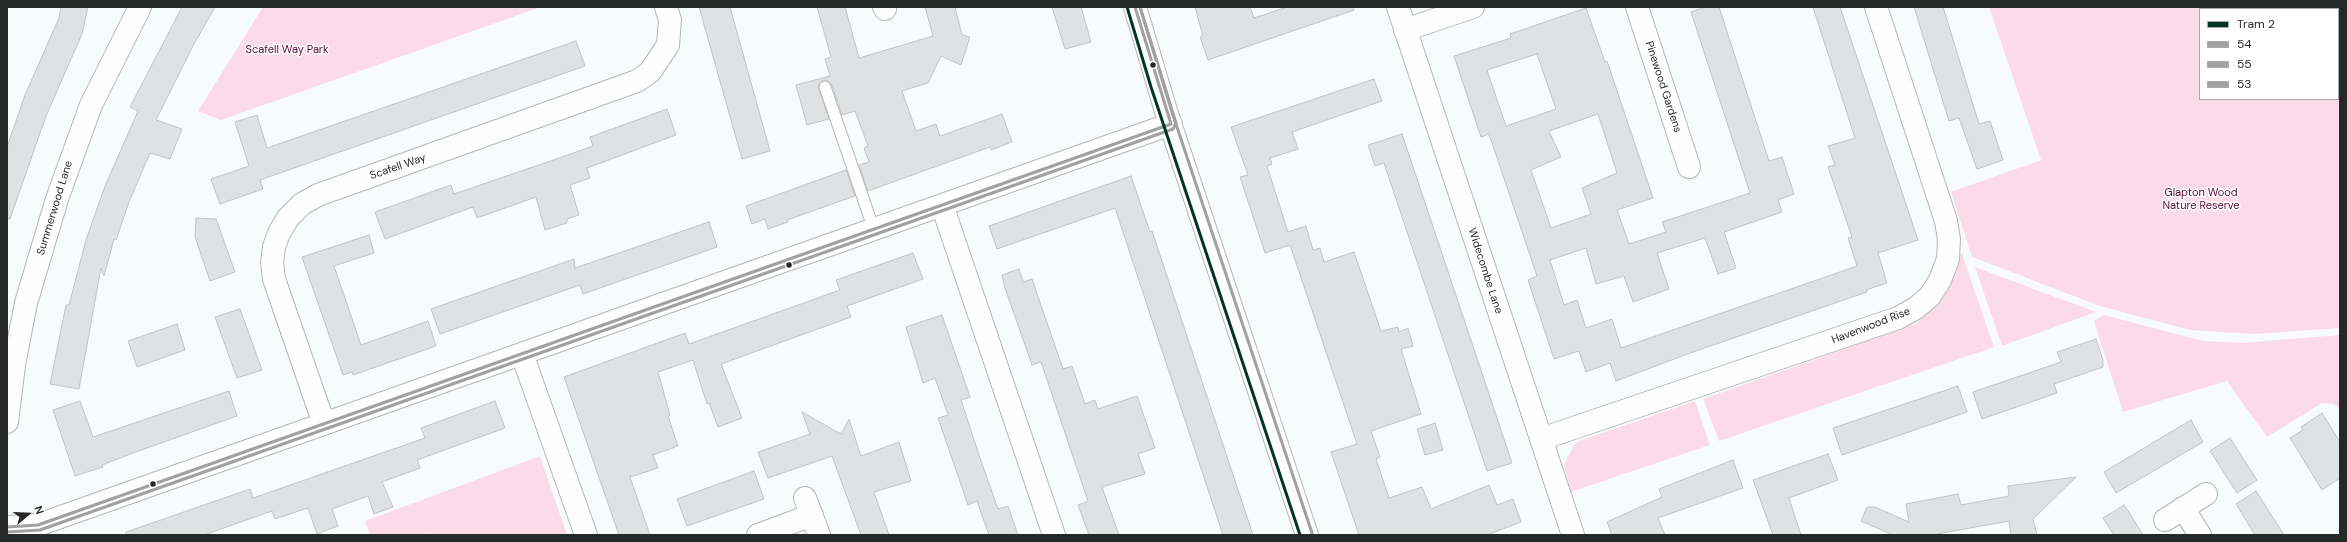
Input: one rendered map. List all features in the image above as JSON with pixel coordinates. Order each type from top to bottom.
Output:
[{"type":"street","name":"Summerwood Lane","points":[[7,422],[14,365],[26,304],[57,199],[91,105],[140,7]]},
{"type":"street","name":"Scafell Way","points":[[324,424],[274,279],[272,262],[274,247],[279,233],[288,218],[302,204],[318,195],[637,81],[650,72],[668,45],[670,20],[666,7]]},
{"type":"street","points":[[1135,7],[1171,124],[1308,535]]},
{"type":"street","name":"Widecombe Lane","points":[[1398,7],[1573,535]]},
{"type":"street","points":[[1405,30],[1473,7]]},
{"type":"street","name":"Pinewood Gardens","points":[[1637,7],[1689,167]]},
{"type":"street","name":"Havenwood Rise","points":[[1541,439],[1898,318],[1916,308],[1930,296],[1940,280],[1948,259],[1949,238],[1946,221],[1876,7]]},
{"type":"street","points":[[7,527],[38,525],[1171,124]]},
{"type":"street","points":[[942,205],[1054,535]]},
{"type":"street","points":[[522,354],[586,535]]},
{"type":"street","points":[[2165,520],[2206,494]]},
{"type":"street","points":[[2183,508],[2200,535]]},
{"type":"street","points":[[758,535],[812,516]]},
{"type":"lane","points":[[825,87],[874,230]]},
{"type":"green space","name":"Scafell Way Park","points":[[263,7],[541,7],[221,120],[198,111]]},
{"type":"green space","name":"Glapton Wood Nature Reserve","points":[[1989,7],[2340,7],[2340,328],[2254,334],[2190,330],[2100,306],[1972,257],[1951,192],[2041,160]]},
{"type":"green space","points":[[1959,254],[1962,254],[1994,347],[1719,441],[1703,399],[1915,324],[1936,306],[1954,277]]},
{"type":"green space","points":[[1975,267],[2096,312],[2002,346]]},
{"type":"green space","points":[[2104,315],[2203,341],[2242,343],[2340,335],[2340,410],[2334,404],[2322,403],[2267,437],[2227,381],[2123,412],[2094,321]]},
{"type":"green space","points":[[1695,401],[1710,445],[1571,492],[1564,465],[1574,445],[1579,441]]},
{"type":"green space","points":[[540,456],[567,535],[431,535],[430,533],[424,535],[370,535],[365,521]]},
{"type":"building","points":[[61,7],[88,7],[82,34],[46,116],[10,219],[7,219],[7,147],[25,95],[59,18]]},
{"type":"building","points":[[182,7],[215,7],[194,44],[156,120],[182,129],[170,159],[150,153],[129,202],[116,240],[114,239],[104,276],[101,268],[79,389],[50,384],[66,305],[69,305],[86,240],[105,186],[138,111],[130,107]]},
{"type":"building","points":[[699,7],[730,7],[770,151],[742,159]]},
{"type":"building","points":[[817,7],[845,7],[859,58],[933,36],[925,7],[955,7],[962,35],[970,37],[961,65],[941,56],[928,83],[902,91],[916,131],[936,124],[940,136],[1002,114],[1012,142],[991,150],[990,147],[868,191],[859,165],[869,162],[864,148],[868,146],[855,111],[842,115],[832,85],[827,80],[822,81],[818,86],[829,119],[807,125],[796,85],[830,76],[825,59],[831,57]]},
{"type":"building","points":[[1052,7],[1081,7],[1091,42],[1065,49]]},
{"type":"building","points":[[1195,7],[1250,7],[1254,18],[1287,7],[1353,7],[1354,10],[1208,60],[1200,37],[1203,36]]},
{"type":"building","points":[[1706,7],[1719,7],[1769,161],[1782,157],[1794,194],[1778,200],[1782,212],[1724,232],[1736,268],[1718,274],[1705,238],[1657,253],[1669,289],[1633,302],[1624,276],[1596,284],[1586,248],[1550,260],[1564,305],[1577,300],[1586,328],[1612,319],[1621,348],[1857,266],[1848,238],[1852,237],[1828,167],[1835,165],[1828,146],[1855,138],[1813,7],[1840,7],[1918,240],[1878,253],[1887,283],[1866,290],[1867,292],[1693,352],[1616,381],[1610,363],[1586,372],[1579,351],[1554,359],[1528,280],[1537,276],[1489,134],[1481,137],[1454,56],[1511,38],[1510,34],[1586,8],[1605,62],[1607,61],[1653,198],[1617,210],[1629,244],[1666,232],[1662,222],[1750,193],[1691,12]],"holes":[[[1537,54],[1556,109],[1506,126],[1487,70]],[[1598,114],[1617,173],[1582,188],[1591,214],[1551,228],[1531,170],[1561,157],[1549,131]]]},
{"type":"building","points":[[1914,7],[1943,7],[1979,124],[1990,121],[2003,160],[1977,169],[1959,118],[1949,121]]},
{"type":"building","points":[[576,41],[585,66],[260,180],[263,189],[220,204],[211,179],[249,166],[235,122],[257,115],[267,148]]},
{"type":"building","points":[[1374,79],[1382,101],[1292,132],[1298,149],[1270,158],[1272,164],[1267,166],[1288,232],[1306,226],[1313,250],[1320,248],[1324,262],[1354,252],[1381,331],[1398,327],[1399,332],[1408,328],[1413,346],[1401,349],[1421,414],[1371,431],[1380,457],[1376,459],[1389,498],[1422,487],[1431,509],[1489,485],[1497,505],[1513,499],[1521,522],[1487,535],[1359,535],[1331,452],[1357,444],[1290,245],[1265,253],[1240,177],[1248,175],[1231,127]]},
{"type":"building","points":[[667,109],[676,135],[587,168],[590,178],[570,185],[579,215],[567,219],[567,223],[545,230],[536,197],[477,218],[473,207],[385,239],[375,212],[451,185],[454,194],[562,157],[593,146],[590,137]]},
{"type":"building","points":[[1402,134],[1512,463],[1487,471],[1384,163],[1375,166],[1368,145]]},
{"type":"building","points":[[846,170],[855,196],[787,220],[788,222],[768,229],[765,219],[752,224],[746,206]]},
{"type":"building","points":[[1131,176],[1150,232],[1152,231],[1253,535],[1223,535],[1115,208],[997,249],[989,226]]},
{"type":"building","points":[[196,218],[216,219],[235,272],[210,281],[195,237]]},
{"type":"building","points":[[709,222],[717,247],[583,294],[580,285],[440,334],[431,309],[574,259],[575,268]]},
{"type":"building","points":[[369,235],[374,253],[334,266],[361,345],[428,321],[436,346],[353,375],[352,372],[343,375],[302,257]]},
{"type":"building","points":[[913,253],[923,279],[847,306],[851,317],[721,364],[742,418],[718,427],[709,403],[707,404],[693,360],[658,372],[670,415],[668,416],[678,446],[653,455],[658,468],[630,477],[650,535],[619,535],[564,377],[685,333],[689,344],[840,290],[836,280]]},
{"type":"building","points":[[1019,269],[1023,282],[1032,279],[1063,369],[1072,366],[1085,404],[1095,400],[1098,409],[1137,396],[1155,448],[1138,454],[1145,474],[1102,487],[1119,535],[1089,535],[1078,505],[1088,501],[1041,362],[1032,365],[1005,288],[1002,275]]},
{"type":"building","points":[[240,309],[262,370],[237,378],[215,317]]},
{"type":"building","points":[[942,315],[970,397],[961,400],[979,455],[998,509],[1008,506],[1018,535],[989,535],[977,501],[968,505],[938,418],[948,415],[935,378],[923,383],[906,327]]},
{"type":"building","points":[[177,324],[185,350],[137,367],[128,341]]},
{"type":"building","points":[[2096,339],[2103,360],[2103,367],[2054,384],[2057,393],[1982,419],[1973,392],[2061,362],[2057,352]]},
{"type":"building","points":[[1958,386],[1967,412],[1842,455],[1833,428]]},
{"type":"building","points":[[229,391],[237,416],[133,453],[102,465],[103,467],[75,476],[53,410],[80,401],[93,437]]},
{"type":"building","points":[[495,401],[505,428],[417,460],[420,468],[382,482],[393,507],[374,514],[368,496],[332,509],[338,526],[317,534],[308,508],[275,519],[272,511],[204,535],[126,535],[126,532],[250,489],[253,498],[425,438],[421,428]]},
{"type":"building","points":[[802,412],[841,434],[849,419],[861,456],[899,442],[911,481],[874,492],[889,535],[861,535],[832,456],[768,478],[758,452],[810,434]]},
{"type":"building","points":[[2322,413],[2340,442],[2340,478],[2322,490],[2290,438],[2303,430],[2301,427]]},
{"type":"building","points":[[2191,420],[2203,442],[2116,493],[2104,472]]},
{"type":"building","points":[[1435,423],[1443,450],[1425,455],[1417,429]]},
{"type":"building","points":[[2230,438],[2257,480],[2237,493],[2210,451]]},
{"type":"building","points":[[1828,454],[1838,480],[1789,498],[1801,535],[1773,535],[1753,480]]},
{"type":"building","points":[[1733,460],[1743,488],[1658,518],[1665,535],[1612,535],[1607,522],[1662,497],[1659,489]]},
{"type":"building","points":[[754,471],[764,499],[687,526],[677,499]]},
{"type":"building","points":[[2076,477],[2033,519],[2037,535],[2011,535],[2009,521],[1937,534],[1938,535],[1893,535],[1861,521],[1867,507],[1875,507],[1909,522],[1906,504],[1958,494],[1961,505],[2009,496],[2008,486]]},
{"type":"building","points":[[2256,491],[2284,535],[2255,535],[2236,504]]},
{"type":"building","points":[[2124,505],[2143,535],[2114,535],[2103,518]]},
{"type":"tram line","name":"2","points":[[1127,7],[1151,87],[1300,535]]},
{"type":"transit line","name":"54","points":[[7,527],[38,525],[1171,124],[1135,7]]},
{"type":"transit line","name":"55","points":[[7,532],[40,530],[1173,129],[1176,123],[1140,7]]},
{"type":"transit line","name":"53","points":[[1140,7],[1171,109],[1312,533]]}]
